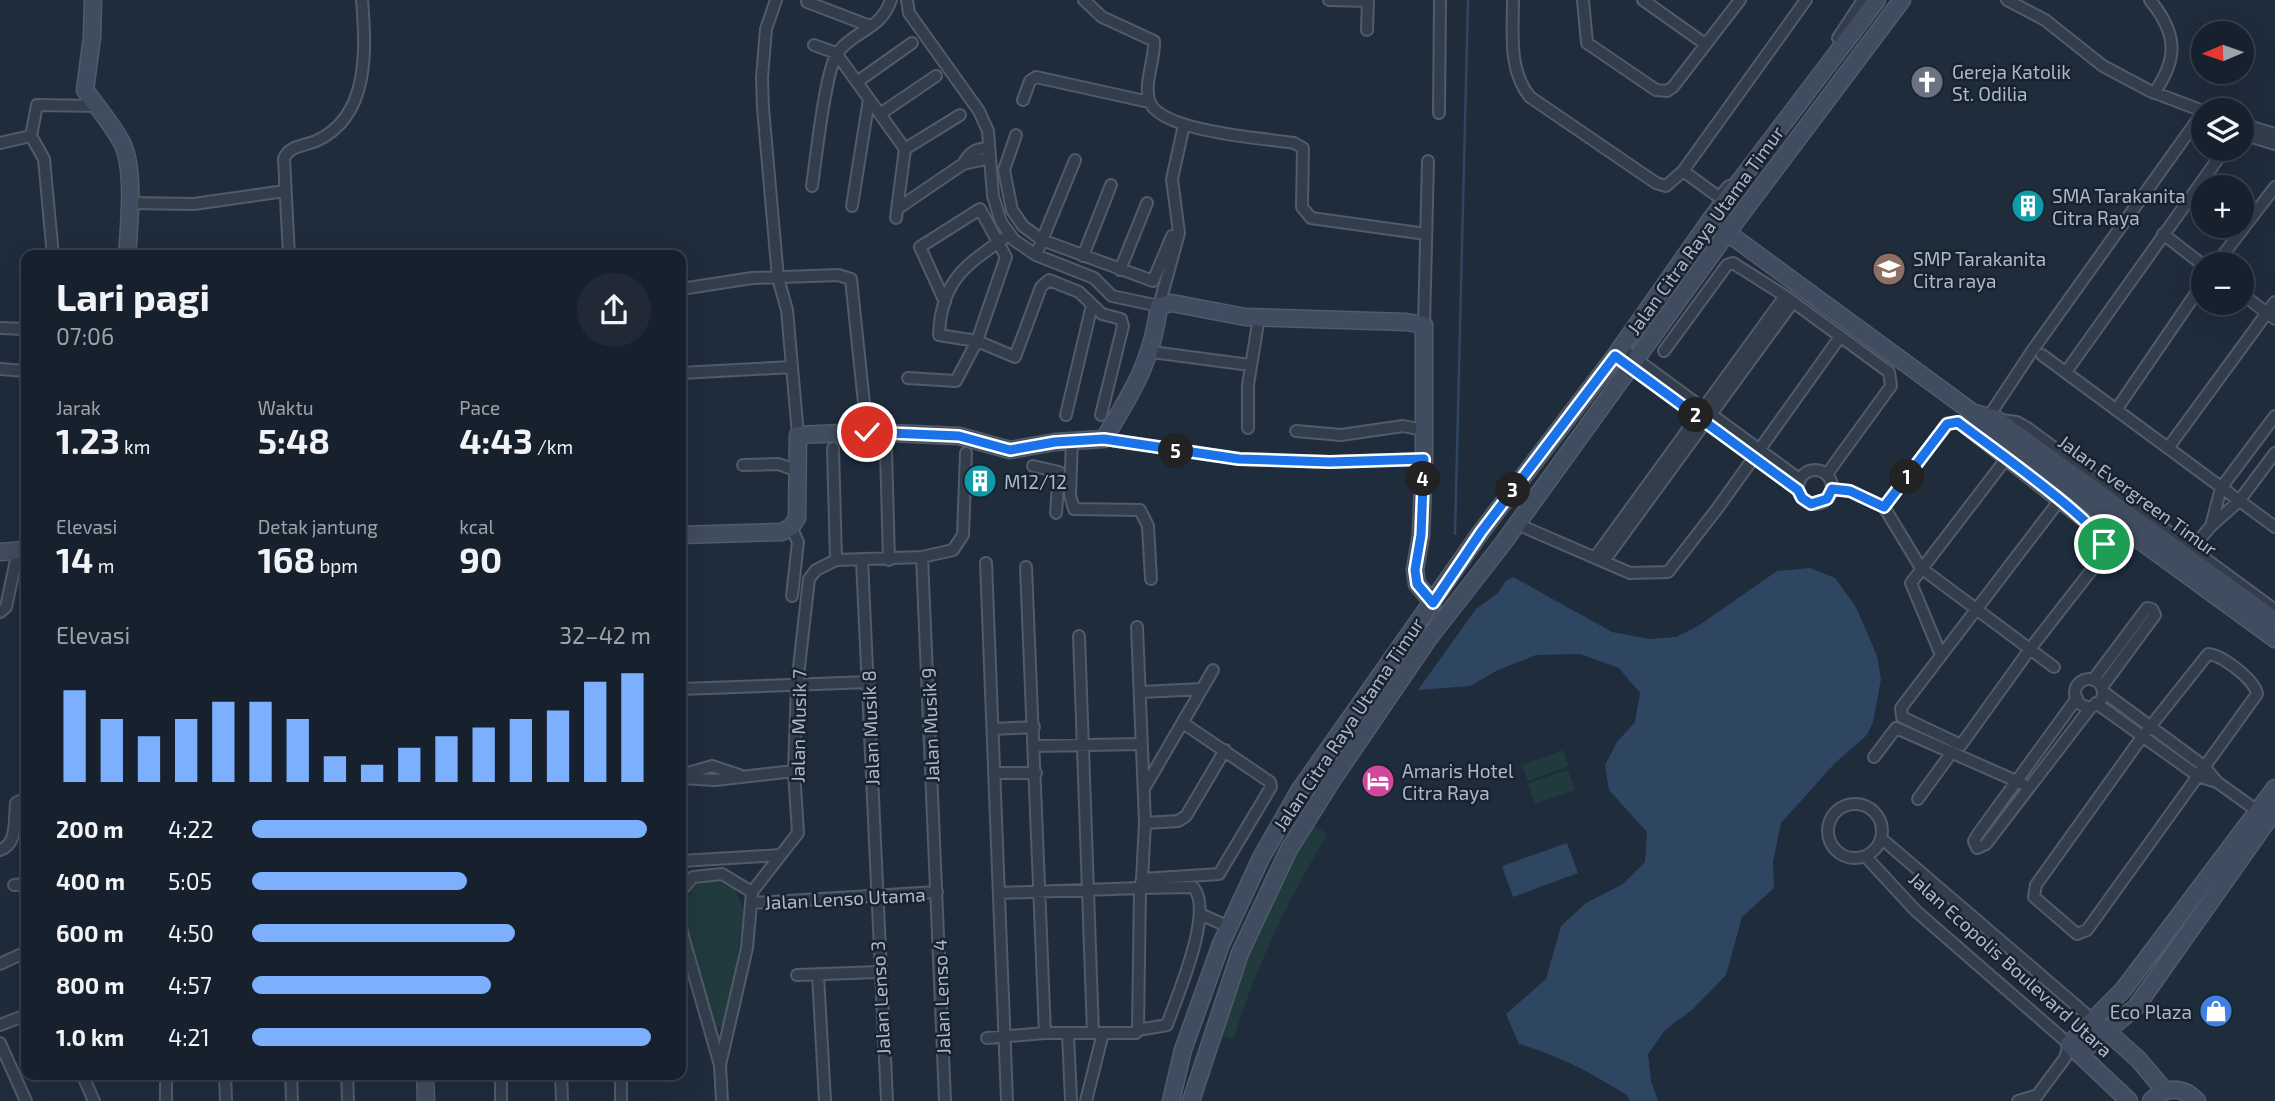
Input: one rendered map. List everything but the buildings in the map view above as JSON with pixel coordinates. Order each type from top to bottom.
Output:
[{"type":"street","points":[[93,0],[92,37],[85,86],[126,155],[129,203],[127,250]]},
{"type":"street","points":[[289,250],[286,152],[319,140],[333,129],[353,105],[363,64],[362,0]]},
{"type":"street","points":[[686,535],[782,532],[791,527],[797,518],[798,435],[787,310],[778,278],[762,78],[766,29],[776,0]]},
{"type":"street","points":[[812,186],[832,61],[836,53],[885,17],[891,0]]},
{"type":"street","points":[[907,0],[909,13],[979,111],[988,131],[993,196],[1001,222],[1010,234],[1036,256],[1094,278],[1112,296],[1159,306],[1172,303],[1217,313],[1259,317],[1424,325]]},
{"type":"street","points":[[1084,0],[1102,17],[1154,41],[1149,102]]},
{"type":"street","points":[[1329,0],[1368,1],[1367,30]]},
{"type":"street","points":[[1438,113],[1440,0]]},
{"type":"street","points":[[1513,0],[1515,65],[1519,83],[1530,97],[1656,183],[1666,186],[1683,171],[1806,0]]},
{"type":"street","points":[[1583,0],[1587,43],[1656,90],[1667,91],[1673,87],[1740,0]]},
{"type":"street","points":[[1643,0],[1705,44]]},
{"type":"street","points":[[1683,171],[1721,195],[1859,10],[1863,0]]},
{"type":"street","name":"Jalan Citra Raya Utama Timur","points":[[1171,1101],[1183,1050],[1229,927],[1261,858],[1294,799],[1481,532],[1618,352],[1711,219],[1877,0]]},
{"type":"street","name":"Jalan Citra Raya Utama Timur","points":[[1191,1101],[1240,953],[1289,849],[1429,638],[1517,524],[1727,233],[1902,0]]},
{"type":"street","points":[[2007,0],[2045,20],[2103,66],[2154,93],[2191,107]]},
{"type":"street","points":[[2150,0],[2171,36],[2173,54],[2166,75],[2154,93]]},
{"type":"street","points":[[807,2],[870,26]]},
{"type":"street","points":[[857,82],[912,43]]},
{"type":"street","points":[[814,45],[836,53],[905,149],[897,213],[963,164],[968,156],[979,148],[990,153]]},
{"type":"street","points":[[1829,63],[1845,76]]},
{"type":"street","points":[[880,114],[936,76]]},
{"type":"street","points":[[1023,100],[1030,81],[1036,77],[1149,102],[1169,121],[1184,125],[1300,146],[1304,152],[1301,207],[1311,218],[1426,234]]},
{"type":"street","points":[[852,206],[869,99]]},
{"type":"street","points":[[52,250],[44,159],[31,136],[37,105],[98,106]]},
{"type":"street","points":[[905,149],[960,115]]},
{"type":"street","points":[[1104,439],[1152,352],[1159,306],[1179,233],[1173,172],[1184,125]]},
{"type":"street","points":[[2254,128],[2275,134]]},
{"type":"street","points":[[2191,129],[2032,351],[1990,420],[2017,422],[2026,427],[2185,558],[2275,610]]},
{"type":"street","points":[[1016,135],[1004,170],[1012,210],[1023,226],[1042,240],[1153,281],[1172,236]]},
{"type":"street","points":[[0,143],[31,136]]},
{"type":"street","points":[[2254,138],[2275,144]]},
{"type":"street","points":[[1036,256],[1075,160]]},
{"type":"street","points":[[1428,161],[1424,459],[1421,535],[1415,570],[1417,584],[1433,603]]},
{"type":"street","points":[[2066,372],[2216,161]]},
{"type":"street","points":[[1083,256],[1111,185]]},
{"type":"street","points":[[2225,252],[2275,187]]},
{"type":"street","points":[[129,203],[194,204],[285,191]]},
{"type":"street","points":[[1120,270],[1147,203]]},
{"type":"street","points":[[908,378],[956,381],[976,341],[1006,257],[984,211],[976,208],[920,247],[945,302]]},
{"type":"street","name":"Jalan Evergreen Timur","points":[[1711,219],[1972,412],[1990,420],[2275,620]]},
{"type":"street","points":[[1010,234],[960,270],[940,312],[939,335],[976,341],[1015,358],[1041,287],[1049,281],[1079,292],[1102,314],[1121,319],[1123,326],[1101,415]]},
{"type":"street","points":[[2163,234],[2191,256]]},
{"type":"street","points":[[1664,351],[1727,265],[1739,265],[1889,372],[1891,386],[1826,474]]},
{"type":"street","points":[[686,288],[752,278],[838,275],[851,279],[867,432]]},
{"type":"street","points":[[1600,558],[1789,299]]},
{"type":"street","points":[[2116,410],[2191,301]]},
{"type":"street","points":[[2168,448],[2271,316],[2275,302]]},
{"type":"street","points":[[2254,303],[2271,316]]},
{"type":"street","points":[[1066,415],[1092,305]]},
{"type":"street","points":[[1248,428],[1250,365],[1259,317]]},
{"type":"street","points":[[0,328],[21,328]]},
{"type":"street","points":[[1517,524],[1630,573],[1668,572],[1757,454],[1840,337]]},
{"type":"street","points":[[1152,352],[1250,365]]},
{"type":"street","points":[[1618,352],[1799,485],[1806,502],[1817,504],[1827,499],[1832,489],[1826,474]]},
{"type":"street","points":[[2042,355],[2275,527]]},
{"type":"street","points":[[686,373],[792,367]]},
{"type":"street","points":[[0,369],[21,371]]},
{"type":"street","points":[[2211,526],[2221,488],[2275,416]]},
{"type":"street","points":[[1884,507],[1952,422],[1958,422],[2006,459],[2059,501],[2101,535],[2104,554],[2029,649],[1961,745],[1900,713],[1975,608],[2059,501]]},
{"type":"street","points":[[1296,432],[1341,435],[1403,426],[1423,430]]},
{"type":"street","points":[[798,435],[867,432],[959,436],[1010,450],[1072,440],[1104,439],[1239,459],[1330,462],[1424,459]]},
{"type":"street","points":[[1072,440],[1070,495],[1074,509],[1140,510],[1148,526],[1151,579]]},
{"type":"street","points":[[1034,445],[1033,468],[1059,472],[1056,513]]},
{"type":"street","points":[[833,448],[836,560],[889,560],[922,557],[953,550],[963,535],[966,453]]},
{"type":"street","points":[[886,450],[889,560]]},
{"type":"street","points":[[2185,558],[2211,526],[2239,501],[2275,453]]},
{"type":"street","points":[[1539,456],[1557,468]]},
{"type":"street","points":[[1941,655],[1911,587],[1922,568],[2006,459]]},
{"type":"street","points":[[743,465],[778,464],[799,471]]},
{"type":"street","points":[[1799,485],[1811,471],[1826,474]]},
{"type":"street","points":[[1832,489],[1850,491],[1884,507],[1922,568],[2054,667]]},
{"type":"street","points":[[791,527],[798,542],[792,596]]},
{"type":"street","points":[[0,552],[21,551]]},
{"type":"street","points":[[0,612],[6,607],[21,554]]},
{"type":"street","name":"Jalan Musik 9","points":[[922,557],[937,892]]},
{"type":"street","name":"Jalan Evergreen Timur","points":[[2185,558],[2275,639]]},
{"type":"street","name":"Jalan Musik 7","points":[[752,897],[798,833],[794,771],[797,685],[809,579],[816,570],[836,560]]},
{"type":"street","name":"Jalan Musik 8","points":[[862,560],[869,682],[875,895]]},
{"type":"street","points":[[986,563],[1007,1101]]},
{"type":"street","points":[[1026,567],[1045,1033]]},
{"type":"street","points":[[2100,687],[2155,615],[2152,609],[2147,608],[2100,687],[2093,705],[2023,784],[1974,841],[1977,848],[1986,844],[2023,784],[2077,698],[2079,684],[2100,687],[2150,726],[2201,772]]},
{"type":"street","points":[[1137,627],[1144,823],[1138,1030]]},
{"type":"street","points":[[1079,636],[1087,890],[1098,1033],[1086,1101]]},
{"type":"street","points":[[2211,654],[2218,657],[2255,685],[2257,694],[2087,930],[2077,934],[2034,897],[2036,885],[2142,737],[2205,656],[2211,654]]},
{"type":"street","points":[[1143,790],[1213,670]]},
{"type":"street","points":[[686,688],[869,682]]},
{"type":"street","points":[[1141,692],[1202,689]]},
{"type":"street","points":[[2077,698],[2082,705],[2093,705],[2269,816]]},
{"type":"street","points":[[1355,713],[1371,725]]},
{"type":"street","points":[[1000,893],[1087,890],[1215,875],[1221,870],[1271,786],[1268,779],[1183,723]]},
{"type":"street","points":[[993,729],[1034,727]]},
{"type":"street","points":[[1874,757],[1896,728],[2023,784]]},
{"type":"street","points":[[1034,746],[1142,744]]},
{"type":"street","points":[[1144,823],[1178,821],[1186,816],[1225,750]]},
{"type":"street","points":[[1918,799],[1952,752]]},
{"type":"street","points":[[686,777],[715,780],[739,775],[794,771]]},
{"type":"street","points":[[995,773],[1036,773]]},
{"type":"street","points":[[2071,1052],[2109,1032],[2148,991],[2269,816],[2275,789]]},
{"type":"street","points":[[0,850],[8,846],[13,838],[16,803],[21,800]]},
{"type":"street","points":[[1852,804],[1865,805],[1876,813],[1882,825],[1882,839],[1876,849],[1866,857],[1853,859],[1840,855],[1831,845],[1827,832],[1830,818],[1839,808],[1852,804]]},
{"type":"street","points":[[2018,1101],[2034,1099],[2093,1020],[2123,990],[2269,816]]},
{"type":"street","points":[[13,838],[21,837]]},
{"type":"street","name":"Jalan Ecopolis Boulevard Utara","points":[[1882,839],[2109,1032],[2138,1059],[2165,1091]]},
{"type":"street","points":[[686,861],[781,855]]},
{"type":"street","name":"Jalan Ecopolis Boulevard Utara","points":[[1866,857],[1916,911],[2129,1101]]},
{"type":"street","points":[[686,885],[693,877],[722,874],[752,897],[747,948],[720,1065]]},
{"type":"street","points":[[987,1038],[1045,1033],[1136,1033],[1138,1030],[1167,1025],[1194,946],[1200,914],[1199,895],[1193,887],[1141,883]]},
{"type":"street","points":[[14,885],[21,884]]},
{"type":"street","name":"Jalan Lenso Utama","points":[[752,897],[937,892]]},
{"type":"street","name":"Jalan Lenso 4","points":[[937,892],[945,1101]]},
{"type":"street","name":"Jalan Lenso 3","points":[[875,895],[887,1101]]},
{"type":"street","points":[[1200,914],[1229,927]]},
{"type":"street","points":[[686,946],[720,1065],[722,1101]]},
{"type":"street","points":[[0,964],[21,954]]},
{"type":"street","points":[[797,975],[878,972]]},
{"type":"street","points":[[818,975],[825,1101]]},
{"type":"street","points":[[0,1026],[21,1017]]},
{"type":"street","points":[[1068,1033],[1071,1101]]},
{"type":"street","points":[[0,1043],[26,1101]]},
{"type":"street","points":[[85,1080],[94,1101]]},
{"type":"street","points":[[166,1080],[166,1101]]},
{"type":"street","points":[[225,1080],[226,1101]]},
{"type":"street","points":[[291,1080],[292,1101]]},
{"type":"street","points":[[347,1080],[348,1101]]},
{"type":"street","points":[[425,1080],[426,1101]]},
{"type":"street","points":[[500,1080],[501,1101]]},
{"type":"street","points":[[561,1080],[562,1101]]},
{"type":"street","points":[[621,1080],[621,1101]]},
{"type":"street","points":[[2151,1101],[2165,1091],[2182,1090],[2197,1101]]},
{"type":"green space","points":[[1563,750],[1569,766],[1528,781],[1522,765]]},
{"type":"green space","points":[[1568,770],[1575,790],[1535,804],[1528,783]]},
{"type":"green space","points":[[1307,820],[1327,834],[1274,934],[1252,985],[1234,1039],[1212,1033]]},
{"type":"green space","points":[[715,881],[735,889],[744,912],[727,1027],[715,1027],[686,925],[686,899],[696,884]]},
{"type":"water","points":[[1810,568],[1835,578],[1856,607],[1877,656],[1881,679],[1873,722],[1867,735],[1835,763],[1781,823],[1773,862],[1774,888],[1742,917],[1726,975],[1693,1009],[1665,1030],[1648,1054],[1651,1081],[1658,1101],[1630,1101],[1627,1095],[1575,1066],[1519,1044],[1506,1014],[1546,979],[1561,926],[1586,903],[1623,884],[1645,862],[1647,832],[1609,790],[1605,765],[1617,742],[1635,722],[1640,693],[1619,668],[1580,654],[1536,655],[1498,670],[1470,686],[1418,690],[1476,609],[1497,594],[1506,581],[1513,577],[1612,632],[1650,639],[1676,637],[1698,626],[1777,571]]},
{"type":"water","points":[[1567,843],[1578,873],[1513,897],[1502,866]]},
{"type":"waterway","points":[[1455,534],[1468,0]]},
{"type":"place","name":"Gereja Katolik St. Odilia","points":[[1927,82]]},
{"type":"place","name":"SMA Tarakanita Citra Raya","points":[[2028,206]]},
{"type":"place","name":"SMP Tarakanita Citra raya","points":[[1889,269]]},
{"type":"place","name":"M12/12","points":[[980,481]]},
{"type":"place","name":"Amaris Hotel Citra Raya","points":[[1378,781]]},
{"type":"place","name":"Eco Plaza","points":[[2216,1011]]},
{"type":"route","points":[[867,432],[959,436],[1010,450],[1072,440],[1104,439],[1239,459],[1330,462],[1424,459],[1421,535],[1415,570],[1417,584],[1433,603],[1481,532],[1615,356],[1798,490],[1802,498],[1811,504],[1822,503],[1832,489],[1865,496],[1884,507],[1947,424],[1958,422],[2101,535],[2104,544]]}]
